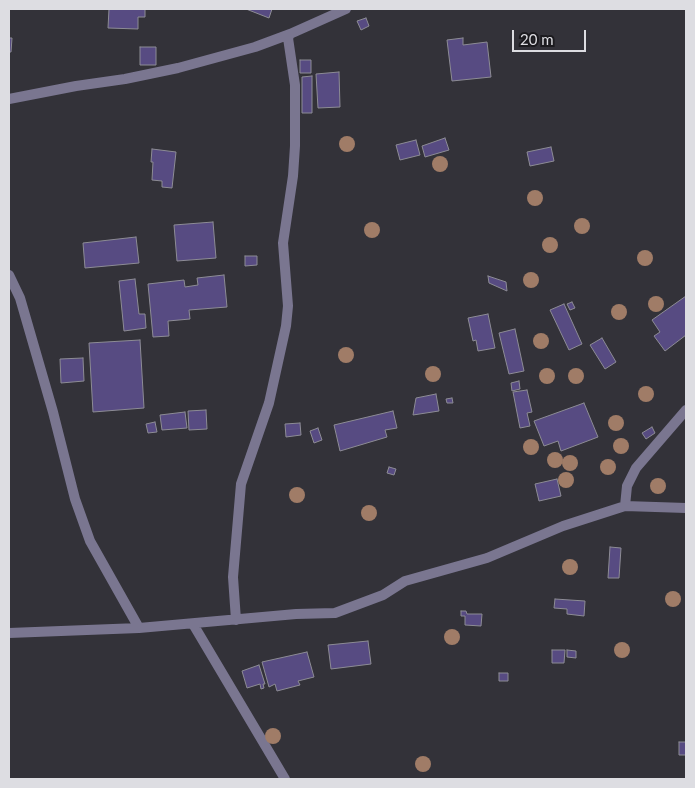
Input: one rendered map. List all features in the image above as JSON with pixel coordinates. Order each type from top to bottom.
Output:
[{"type":"street","points":[[9,99],[178,68],[255,47],[346,9]]},
{"type":"street","points":[[236,620],[233,577],[241,484],[269,404],[286,326],[288,306],[283,243],[293,176],[295,146],[294,85],[288,38],[290,34]]},
{"type":"street","points":[[9,275],[20,298],[53,412],[74,499],[90,542],[139,628]]},
{"type":"street","points":[[625,506],[628,486],[636,468],[686,410]]},
{"type":"street","points":[[9,633],[139,628],[335,613],[361,605],[383,595],[405,581],[487,558],[563,526],[625,506],[686,508]]},
{"type":"street","points":[[193,624],[285,779]]},
{"type":"building","points":[[109,9],[145,9],[145,17],[138,17],[138,29],[108,28]]},
{"type":"building","points":[[246,9],[272,9],[269,18]]},
{"type":"building","points":[[366,18],[369,26],[361,30],[357,21]]},
{"type":"building","points":[[9,38],[12,38],[11,52],[9,52]]},
{"type":"building","points":[[463,38],[463,45],[487,42],[491,77],[452,81],[447,40]]},
{"type":"building","points":[[140,47],[156,47],[156,65],[140,65]]},
{"type":"building","points":[[300,60],[311,60],[311,73],[300,73]]},
{"type":"building","points":[[339,72],[340,107],[318,108],[316,74]]},
{"type":"building","points":[[312,76],[312,113],[302,113],[302,77]]},
{"type":"building","points":[[445,138],[449,150],[425,157],[422,146]]},
{"type":"building","points":[[416,140],[420,155],[400,160],[396,145]]},
{"type":"building","points":[[551,147],[554,161],[530,166],[527,152]]},
{"type":"building","points":[[152,149],[176,152],[172,188],[162,187],[162,181],[152,180]]},
{"type":"building","points":[[213,222],[216,258],[177,261],[174,225]]},
{"type":"building","points":[[136,237],[139,263],[85,268],[83,243]]},
{"type":"building","points":[[245,256],[257,256],[257,265],[245,266]]},
{"type":"building","points":[[224,275],[227,307],[189,310],[190,319],[168,321],[169,336],[153,337],[148,284],[184,280],[185,287],[198,285],[197,278]]},
{"type":"building","points":[[488,276],[506,282],[507,291],[489,283]]},
{"type":"building","points":[[135,279],[139,314],[145,314],[146,328],[124,331],[119,281]]},
{"type":"building","points":[[686,296],[686,335],[665,351],[654,336],[660,332],[652,320]]},
{"type":"building","points":[[572,302],[575,308],[570,310],[567,304]]},
{"type":"building","points":[[564,304],[582,344],[569,350],[550,310]]},
{"type":"building","points":[[488,314],[495,348],[478,351],[476,340],[473,341],[468,318]]},
{"type":"building","points":[[515,329],[524,371],[509,374],[499,333]]},
{"type":"building","points":[[602,338],[616,362],[605,369],[590,345]]},
{"type":"building","points":[[140,340],[144,408],[93,412],[89,343]]},
{"type":"building","points":[[83,358],[84,381],[61,383],[60,359]]},
{"type":"building","points":[[519,381],[520,389],[512,391],[511,383]]},
{"type":"building","points":[[527,390],[532,412],[527,413],[530,426],[520,428],[513,392]]},
{"type":"building","points":[[436,394],[439,411],[413,415],[416,398]]},
{"type":"building","points":[[452,398],[453,403],[447,403],[446,399]]},
{"type":"building","points":[[584,403],[598,437],[561,451],[558,441],[544,446],[534,421]]},
{"type":"building","points":[[206,410],[207,429],[189,430],[188,411]]},
{"type":"building","points":[[393,411],[397,428],[385,430],[387,437],[340,451],[334,425]]},
{"type":"building","points":[[185,412],[187,428],[162,430],[160,415]]},
{"type":"building","points":[[155,422],[157,432],[148,433],[146,424]]},
{"type":"building","points":[[300,423],[301,435],[286,437],[285,424]]},
{"type":"building","points":[[652,427],[655,433],[646,439],[642,433]]},
{"type":"building","points":[[318,428],[322,440],[314,443],[310,431]]},
{"type":"building","points":[[389,467],[396,469],[394,475],[387,473]]},
{"type":"building","points":[[557,479],[561,496],[539,501],[535,484]]},
{"type":"building","points":[[610,547],[621,548],[619,578],[608,578]]},
{"type":"building","points":[[555,599],[585,601],[584,616],[567,614],[567,609],[554,608]]},
{"type":"building","points":[[461,611],[466,611],[467,614],[482,614],[481,626],[465,625],[465,616],[461,616]]},
{"type":"building","points":[[368,641],[371,664],[331,669],[328,645]]},
{"type":"building","points":[[552,650],[565,650],[564,663],[552,663]]},
{"type":"building","points":[[567,650],[576,651],[576,658],[567,657]]},
{"type":"building","points":[[307,652],[314,677],[298,681],[300,685],[277,691],[275,684],[269,687],[262,662]]},
{"type":"building","points":[[259,665],[265,684],[263,684],[264,688],[261,689],[260,684],[247,688],[242,671]]},
{"type":"building","points":[[499,673],[508,673],[508,681],[499,681]]},
{"type":"building","points":[[679,742],[686,742],[686,755],[679,755]]}]
